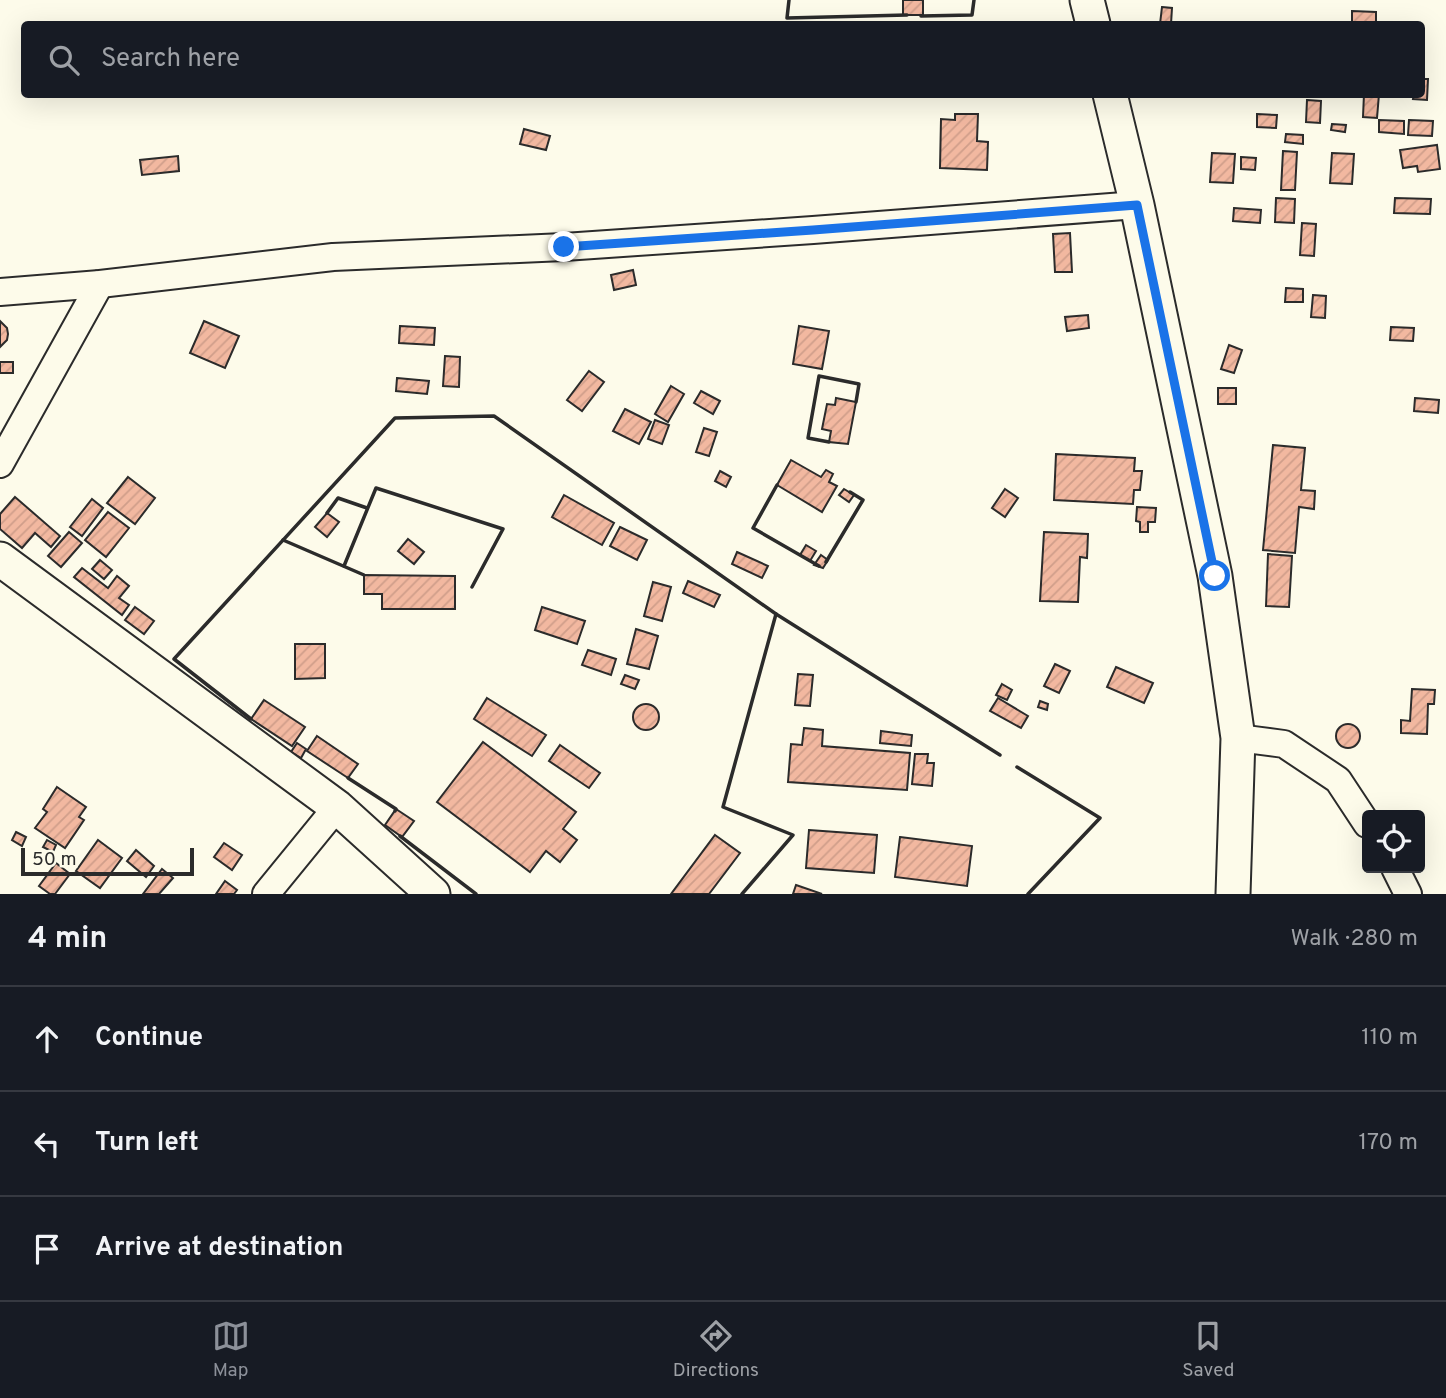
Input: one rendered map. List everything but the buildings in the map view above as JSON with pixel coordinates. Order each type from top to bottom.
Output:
[{"type":"main road","points":[[1087,0],[1092,21]]},
{"type":"main road","points":[[1111,98],[1137,205],[1215,576],[1238,738],[1233,894]]},
{"type":"main road","points":[[0,559],[337,807],[433,894]]},
{"type":"street","points":[[0,292],[100,284],[333,257],[592,245],[1137,205]]},
{"type":"street","points":[[0,464],[100,284]]},
{"type":"street","points":[[1238,738],[1284,744],[1338,780],[1362,816]]},
{"type":"street","points":[[266,894],[337,807]]},
{"type":"street","points":[[1398,873],[1408,894]]},
{"type":"wall","points":[[789,0],[787,18],[907,15]]},
{"type":"wall","points":[[921,16],[972,15],[974,0]]},
{"type":"wall","points":[[829,442],[808,438],[819,376],[859,384],[856,402]]},
{"type":"wall","points":[[251,719],[174,659],[395,418],[494,416],[776,614],[1000,755]]},
{"type":"wall","points":[[777,485],[753,528],[819,566]]},
{"type":"wall","points":[[344,566],[376,488],[503,529],[472,587]]},
{"type":"wall","points":[[826,562],[863,500],[850,492]]},
{"type":"wall","points":[[327,513],[338,498],[367,508]]},
{"type":"wall","points":[[283,540],[364,575]]},
{"type":"wall","points":[[742,894],[793,835],[723,807],[776,614]]},
{"type":"wall","points":[[1017,767],[1100,818],[1028,894]]},
{"type":"wall","points":[[348,778],[396,809],[395,811]]},
{"type":"wall","points":[[400,836],[476,894]]},
{"type":"route","points":[[564,247],[1137,205],[1215,576]]}]
